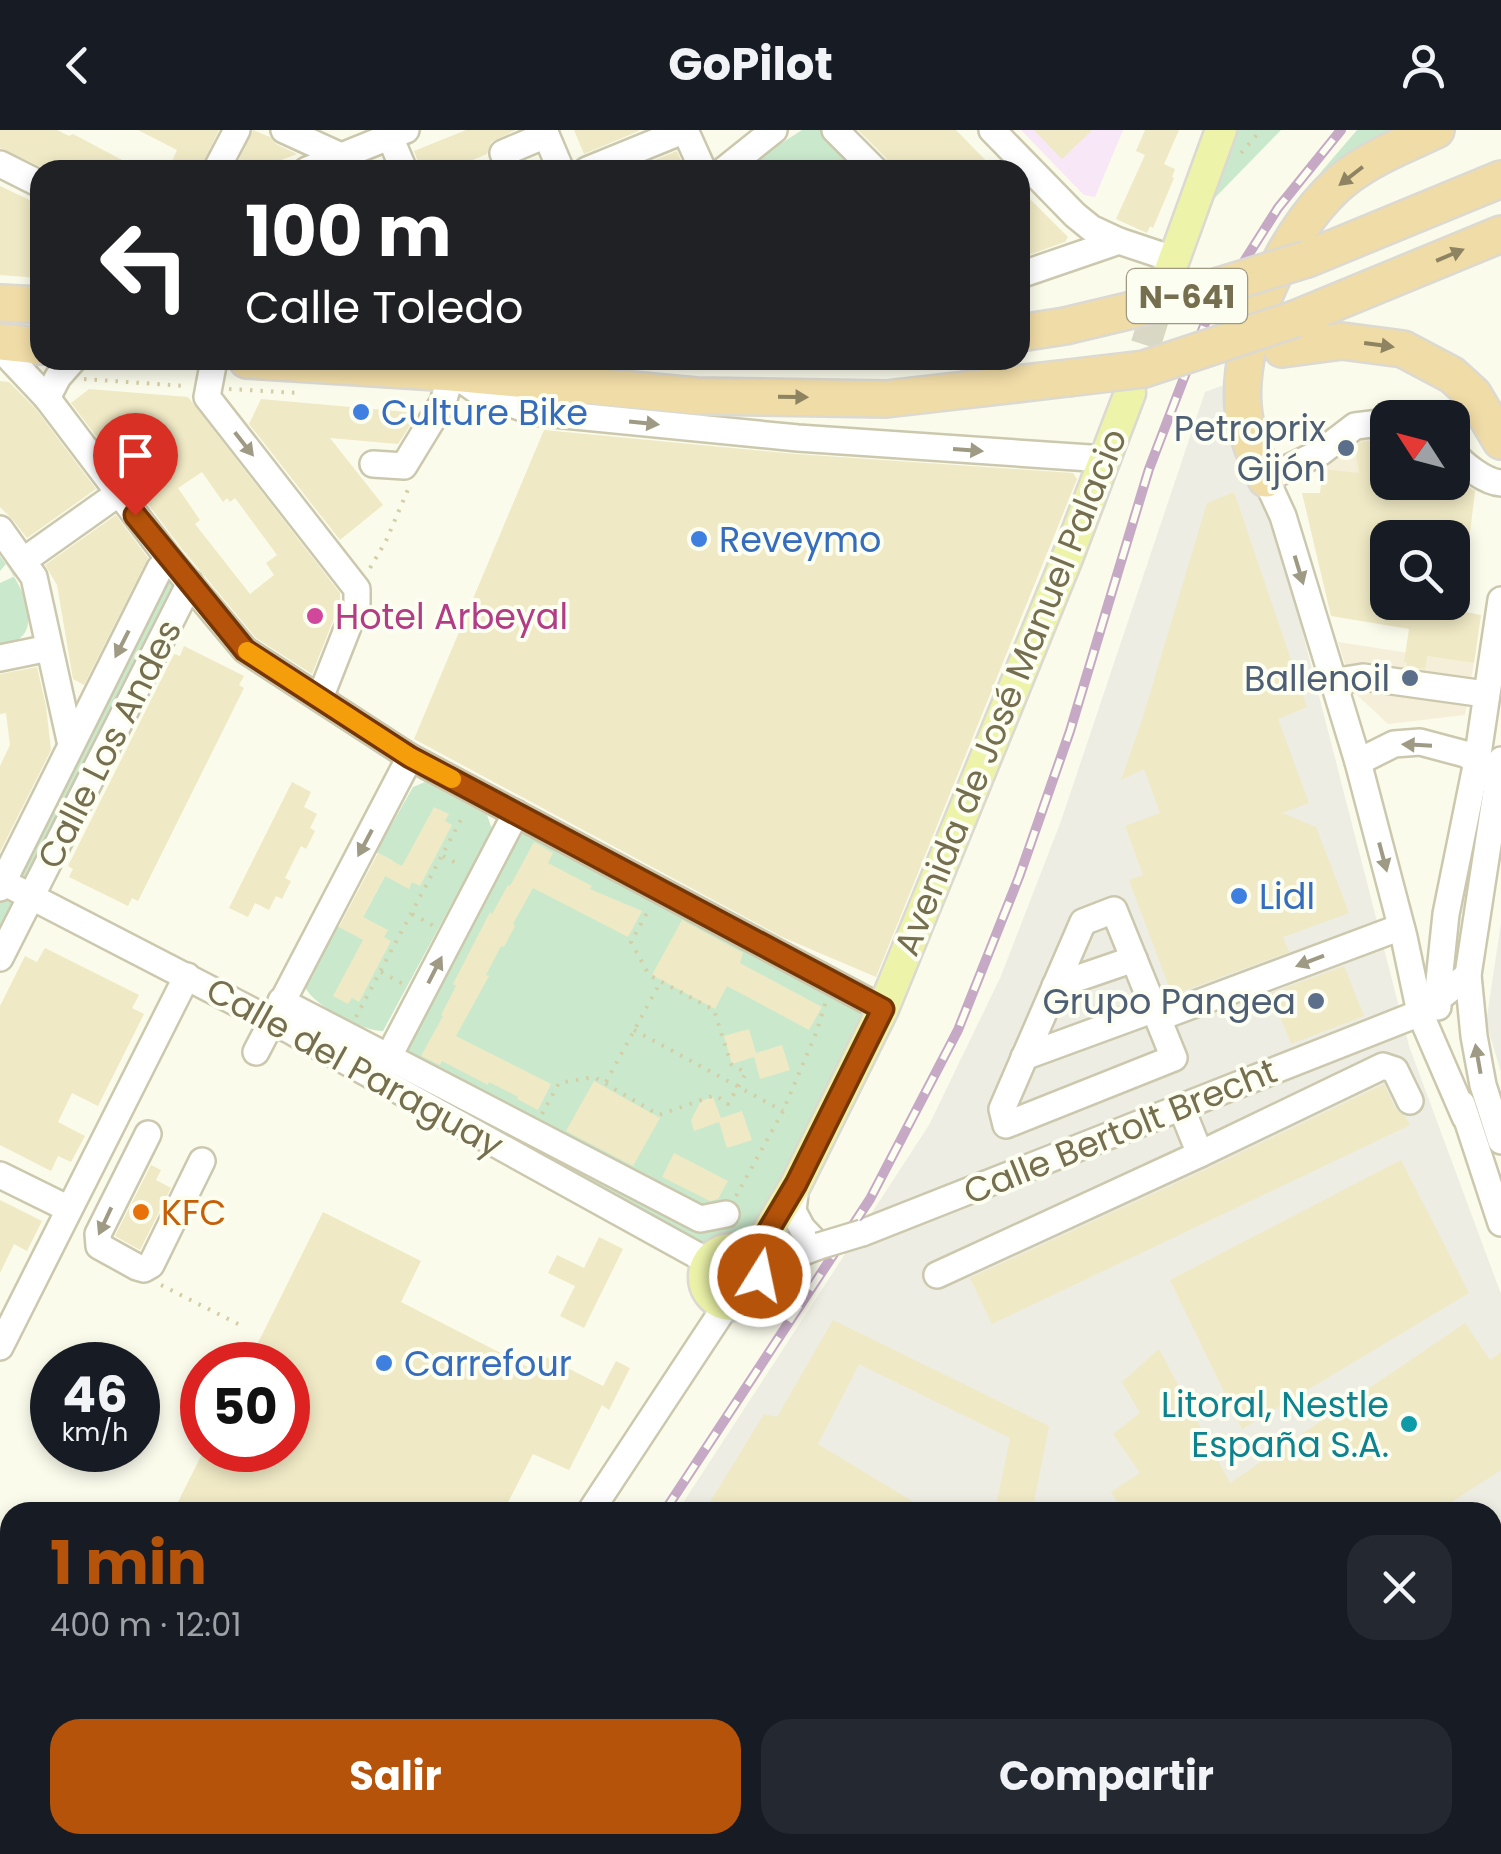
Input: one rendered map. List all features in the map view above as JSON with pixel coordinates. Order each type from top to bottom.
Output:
[{"type":"highway","points":[[1266,478],[1248,438],[1243,405],[1254,322],[1265,294],[1297,235],[1346,178],[1380,156],[1436,130]]},
{"type":"highway","name":"N-641","points":[[1030,331],[1170,301],[1307,259],[1501,179]]},
{"type":"highway","name":"N-641","points":[[405,370],[696,396],[886,398],[1068,378],[1137,381],[1289,334],[1501,234]]},
{"type":"highway","points":[[0,303],[30,304]]},
{"type":"highway","points":[[1289,334],[1402,348],[1452,375],[1473,394],[1501,442]]},
{"type":"highway","points":[[0,345],[30,346]]},
{"type":"main road","points":[[1170,268],[1221,130]]},
{"type":"main road","name":"Avenida de José Manuel Palacio","points":[[756,1263],[883,1009],[1137,381]]},
{"type":"main road","points":[[739,1250],[756,1263],[759,1283],[753,1295],[740,1304],[714,1298],[706,1288],[704,1274],[718,1252],[739,1250]]},
{"type":"street","points":[[221,160],[237,130]]},
{"type":"street","points":[[284,130],[341,156]]},
{"type":"street","points":[[506,160],[503,153],[546,135],[574,130]]},
{"type":"street","points":[[612,160],[685,130],[698,160]]},
{"type":"street","points":[[736,160],[774,130]]},
{"type":"street","points":[[835,130],[866,160]]},
{"type":"street","points":[[992,130],[1021,160]]},
{"type":"street","points":[[331,160],[398,133],[402,160]]},
{"type":"street","points":[[546,135],[557,160]]},
{"type":"street","points":[[0,164],[30,179]]},
{"type":"street","points":[[1030,169],[1092,228],[1170,268]]},
{"type":"street","points":[[1030,272],[1118,241]]},
{"type":"street","points":[[0,345],[47,398],[245,650],[410,757],[883,1009]]},
{"type":"street","points":[[47,398],[64,370]]},
{"type":"street","points":[[212,370],[207,396],[356,589],[357,604],[320,698]]},
{"type":"street","points":[[373,464],[404,466],[443,402],[452,373],[482,394],[534,412],[798,438],[1105,459]]},
{"type":"street","points":[[1370,424],[1355,426],[1321,452],[1266,478],[1283,516],[1358,762],[1401,927],[1501,1223]]},
{"type":"street","points":[[1470,468],[1493,483],[1501,483]]},
{"type":"street","points":[[23,561],[119,494]]},
{"type":"street","points":[[0,529],[34,577],[71,745]]},
{"type":"street","name":"Calle Los Andes","points":[[1,882],[160,568],[169,558]]},
{"type":"street","name":"Calle Los Andes","points":[[0,958],[190,583]]},
{"type":"street","points":[[1501,600],[1485,694],[1489,760],[1484,880],[1468,975],[1483,1085],[1501,1141]]},
{"type":"street","points":[[0,658],[49,648]]},
{"type":"street","points":[[1332,682],[1363,677],[1485,694]]},
{"type":"street","points":[[1358,762],[1394,744],[1420,742],[1489,760]]},
{"type":"street","points":[[256,1052],[410,757]]},
{"type":"street","points":[[1428,1006],[1446,914],[1489,760]]},
{"type":"street","points":[[389,1056],[516,813]]},
{"type":"street","name":"Calle del Paraguay","points":[[1,882],[187,976],[346,1034],[700,1219],[726,1214]]},
{"type":"street","points":[[1114,910],[1134,959],[1174,1058],[1006,1124],[1002,1109],[1082,922],[1114,910]]},
{"type":"street","points":[[1024,1058],[1401,927]]},
{"type":"street","points":[[1055,986],[1134,959]]},
{"type":"street","name":"Calle Bertolt Brecht","points":[[756,1263],[862,1233],[1181,1107],[1428,1006],[1468,975]]},
{"type":"street","points":[[0,1347],[187,976]]},
{"type":"street","name":"Calle del Paraguay","points":[[276,1011],[709,1262]]},
{"type":"street","points":[[938,1274],[1383,1066],[1394,1070],[1410,1101]]},
{"type":"street","points":[[1181,1107],[1200,1154]]},
{"type":"street","points":[[148,1134],[98,1234],[100,1246],[137,1267],[151,1265],[202,1161]]},
{"type":"street","points":[[0,1175],[69,1209]]},
{"type":"street","points":[[796,1184],[793,1211],[819,1246]]},
{"type":"street","points":[[597,1502],[727,1304]]},
{"type":"path","points":[[1238,156],[1261,130]]},
{"type":"path","points":[[356,589],[386,541],[408,488]]},
{"type":"path","points":[[346,1034],[476,792]]},
{"type":"path","points":[[442,856],[470,870]]},
{"type":"path","points":[[534,1132],[559,1083],[594,1077],[659,1114],[714,1095],[728,1104],[746,1073],[732,1064],[714,1010],[649,974],[631,942],[659,889]]},
{"type":"path","points":[[411,914],[438,928]]},
{"type":"path","points":[[380,971],[408,986]]},
{"type":"path","points":[[606,1083],[661,981]]},
{"type":"path","points":[[726,1214],[783,1110],[816,1033],[823,1005],[835,984]]},
{"type":"path","points":[[634,1030],[783,1110]]},
{"type":"shaded area","points":[[1021,130],[1123,130],[1095,197],[1084,195]]},
{"type":"shaded area","points":[[1227,384],[1234,434],[1282,552],[1409,1046],[1501,1294],[1501,1502],[684,1502],[929,1125],[1001,976],[1061,821],[1205,392]]},
{"type":"shaded area","name":"Petroprix Gijón","points":[[1370,414],[1370,474],[1303,468],[1305,423],[1332,428],[1349,417]]},
{"type":"shaded area","name":"Ballenoil","points":[[1338,642],[1474,663],[1465,715],[1388,724],[1354,692]]},
{"type":"shaded area","points":[[1501,923],[1501,1072],[1486,1023]]},
{"type":"green space","points":[[802,130],[821,130],[851,160],[756,160]]},
{"type":"green space","points":[[1238,130],[1281,130],[1206,207]]},
{"type":"green space","points":[[1357,130],[1398,130],[1362,146],[1309,186]]},
{"type":"green space","points":[[160,568],[190,583],[0,958],[0,888]]},
{"type":"green space","points":[[14,577],[23,594],[29,621],[16,641],[0,647],[0,583]]},
{"type":"green space","points":[[425,782],[487,815],[492,829],[383,1031],[374,1030],[328,1009],[305,987],[337,926],[354,934],[393,861],[376,852],[413,787]]},
{"type":"green space","points":[[516,813],[883,1009],[746,1253],[726,1250],[709,1262],[349,1064],[389,1056]]},
{"type":"building","points":[[0,130],[57,130],[73,134],[122,160],[30,162],[0,148]]},
{"type":"building","points":[[138,130],[219,130],[205,160],[172,160],[177,150]]},
{"type":"building","points":[[253,130],[297,154],[281,160],[239,160]]},
{"type":"building","points":[[466,130],[516,130],[491,142],[487,154],[473,160],[417,160],[414,151]]},
{"type":"building","points":[[574,130],[638,130],[639,131],[584,154]]},
{"type":"building","points":[[858,130],[956,130],[985,160],[887,160]]},
{"type":"building","points":[[1034,130],[1092,130],[1062,159]]},
{"type":"building","points":[[1145,130],[1179,130],[1164,164],[1175,169],[1174,178],[1153,228],[1150,226],[1147,233],[1116,219],[1145,155],[1136,151]]},
{"type":"building","points":[[677,151],[681,160],[655,160]]},
{"type":"building","points":[[0,186],[30,200],[30,277],[0,275]]},
{"type":"building","points":[[1030,199],[1068,237],[1065,242],[1030,254]]},
{"type":"building","points":[[0,381],[9,382],[35,408],[96,489],[27,538],[0,507]]},
{"type":"building","points":[[89,389],[188,397],[340,593],[340,603],[312,674],[256,638],[182,549],[71,403]],"holes":[[[202,472],[223,502],[235,498],[277,555],[266,563],[274,575],[250,594],[195,524],[200,520],[178,488]]]},
{"type":"building","points":[[261,399],[418,413],[398,444],[330,438],[383,505],[340,540],[249,424]]},
{"type":"building","points":[[544,430],[796,454],[1073,473],[1077,479],[876,977],[782,937],[414,739]]},
{"type":"building","points":[[1370,441],[1370,500],[1470,500],[1470,488],[1475,491],[1470,532],[1470,520],[1370,520],[1370,620],[1470,620],[1470,613],[1481,615],[1474,663],[1427,656],[1425,669],[1407,667],[1404,662],[1409,629],[1331,616],[1302,493],[1320,493],[1323,469],[1359,473],[1355,446]]},
{"type":"building","points":[[1234,492],[1307,707],[1278,719],[1309,803],[1282,813],[1316,827],[1349,913],[1283,937],[1289,952],[1172,995],[1129,880],[1143,875],[1125,826],[1160,813],[1144,769],[1121,780],[1207,503]]},
{"type":"building","points":[[116,515],[148,558],[84,685],[73,679],[57,585],[45,565]]},
{"type":"building","points":[[184,646],[244,676],[239,685],[244,688],[138,901],[132,898],[128,906],[69,877],[73,869],[68,866],[174,654],[180,656]]},
{"type":"building","points":[[37,667],[51,750],[0,852],[0,766],[10,745],[6,713],[0,714],[0,674]]},
{"type":"building","points":[[292,782],[311,792],[304,807],[317,814],[310,828],[315,831],[306,849],[301,846],[285,878],[291,881],[282,899],[276,896],[269,910],[255,903],[248,917],[229,908]]},
{"type":"building","points":[[434,807],[449,814],[445,821],[452,825],[420,886],[412,882],[409,889],[385,876],[363,917],[388,930],[384,937],[391,941],[359,1002],[352,998],[348,1004],[333,996],[363,940],[339,927],[378,853],[402,866]]},
{"type":"building","points":[[534,842],[553,853],[548,863],[592,886],[590,889],[642,911],[628,937],[533,888],[504,947],[501,946],[456,1036],[551,1084],[538,1110],[489,1082],[488,1085],[442,1061],[440,1065],[421,1056],[490,912],[510,886]]},
{"type":"building","points":[[682,920],[743,953],[740,963],[822,1007],[809,1030],[727,986],[715,1009],[652,975]]},
{"type":"building","points":[[45,948],[139,995],[132,1008],[144,1014],[98,1106],[72,1093],[58,1122],[85,1136],[71,1162],[58,1156],[51,1171],[0,1145],[0,1006],[25,956],[37,962]]},
{"type":"building","name":"Grupo Pangea","points":[[1344,966],[1364,1016],[1291,1044],[1271,993]]},
{"type":"building","points":[[749,1029],[756,1053],[782,1045],[790,1070],[760,1079],[754,1057],[732,1064],[724,1036]]},
{"type":"building","points":[[594,1081],[660,1118],[633,1166],[566,1131]]},
{"type":"building","points":[[1384,1084],[1395,1108],[1410,1125],[992,1324],[970,1278]]},
{"type":"building","points":[[713,1097],[721,1118],[742,1111],[752,1140],[727,1148],[719,1122],[694,1131],[691,1120],[701,1101]]},
{"type":"building","points":[[674,1153],[728,1181],[718,1199],[710,1201],[662,1177]]},
{"type":"building","points":[[1401,1160],[1469,1293],[1242,1429],[1170,1280]]},
{"type":"building","points":[[151,1165],[161,1170],[156,1180],[171,1188],[140,1250],[115,1236]]},
{"type":"building","points":[[0,1200],[42,1221],[27,1251],[14,1244],[0,1273]]},
{"type":"building","name":"Carrefour","points":[[323,1212],[421,1261],[401,1302],[530,1368],[538,1353],[603,1386],[616,1361],[630,1368],[609,1410],[602,1405],[569,1470],[533,1454],[508,1502],[178,1502],[193,1472],[310,1472],[310,1342],[258,1342]]},
{"type":"building","points":[[599,1237],[623,1249],[584,1328],[560,1316],[575,1286],[548,1273],[557,1255],[584,1268]]},
{"type":"building","points":[[833,1320],[1049,1426],[1034,1502],[997,1502],[1010,1438],[859,1364],[818,1444],[914,1502],[710,1502],[764,1414],[777,1417]]},
{"type":"building","name":"Litoral, Nestle España S.A.","points":[[1465,1323],[1490,1360],[1501,1352],[1501,1470],[1451,1502],[1118,1502],[1111,1492],[1140,1473],[1113,1434],[1140,1413],[1122,1382],[1159,1349],[1230,1483]]},
{"type":"tunnel","points":[[1132,388],[1165,284]]},
{"type":"railway","points":[[671,1502],[870,1199],[958,1030],[1019,877],[1070,731],[1149,469],[1205,323],[1278,208],[1341,130]]},
{"type":"slow traffic","points":[[247,651],[410,757],[452,779]]},
{"type":"place","name":"Culture Bike","points":[[361,412]]},
{"type":"place","name":"Petroprix Gijón","points":[[1346,448]]},
{"type":"place","name":"Reveymo","points":[[699,539]]},
{"type":"place","name":"Hotel Arbeyal","points":[[315,616]]},
{"type":"place","name":"Ballenoil","points":[[1410,678]]},
{"type":"place","name":"Lidl","points":[[1239,896]]},
{"type":"place","name":"Grupo Pangea","points":[[1316,1001]]},
{"type":"place","name":"KFC","points":[[141,1212]]},
{"type":"place","name":"Carrefour","points":[[384,1363]]},
{"type":"place","name":"Litoral, Nestle España S.A.","points":[[1409,1424]]},
{"type":"route","points":[[135,515],[245,650],[410,757],[883,1009],[796,1184],[752,1258],[760,1276]]}]
